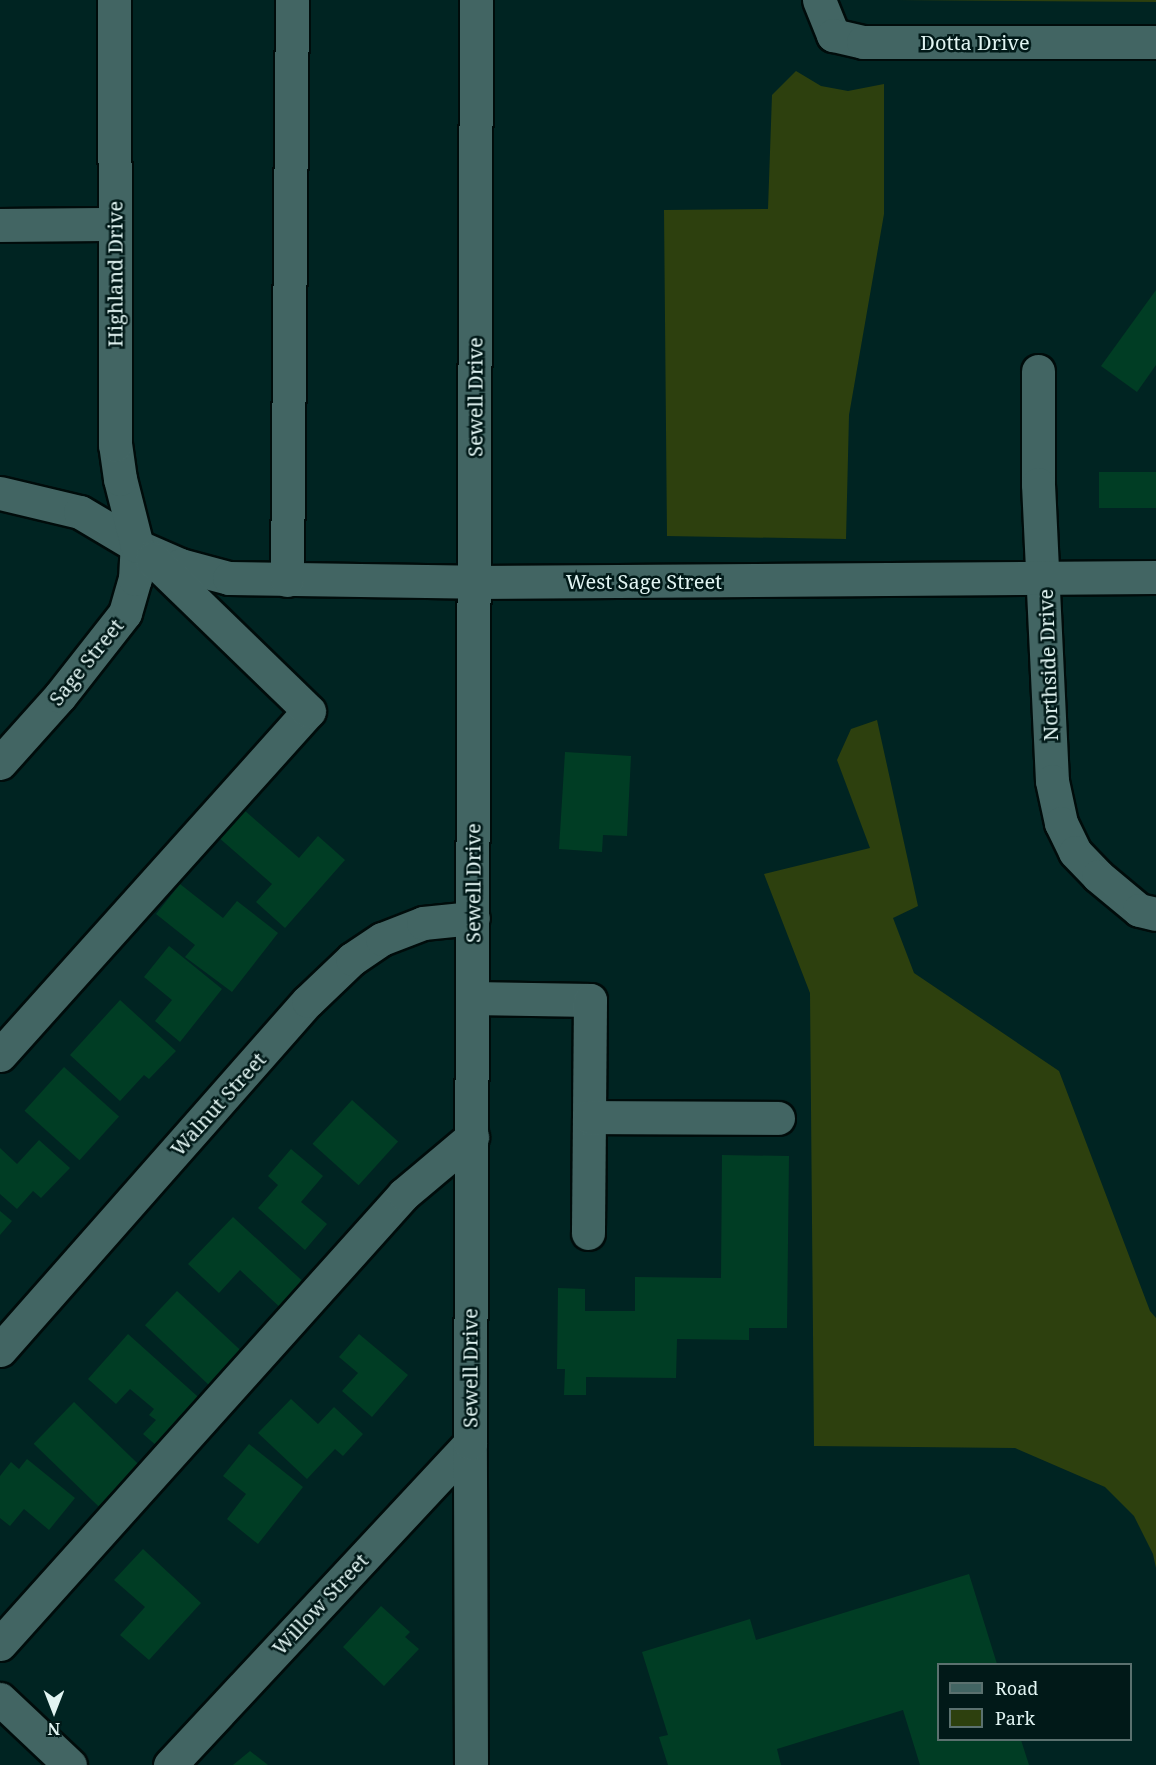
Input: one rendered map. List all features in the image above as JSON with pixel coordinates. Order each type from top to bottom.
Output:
[{"type":"street","name":"Highland Drive","points":[[114,0],[115,445],[120,479],[137,546]]},
{"type":"street","points":[[287,580],[292,0]]},
{"type":"street","name":"Sewell Drive","points":[[471,1765],[470,1443],[476,0]]},
{"type":"street","name":"Dotta Drive","points":[[819,0],[833,35],[863,42],[1156,42]]},
{"type":"street","points":[[0,225],[114,224]]},
{"type":"street","name":"Northside Drive","points":[[1038,371],[1038,484],[1045,578],[1052,782],[1061,823],[1075,852],[1098,876],[1139,910],[1156,914]]},
{"type":"street","points":[[0,1055],[309,711],[137,546],[80,512],[3,495]]},
{"type":"street","name":"West Sage Street","points":[[137,546],[180,565],[229,578],[287,580],[475,582],[1156,577]]},
{"type":"street","name":"Sage Street","points":[[0,763],[60,696],[125,613],[135,579],[137,546]]},
{"type":"street","name":"Walnut Street","points":[[0,1350],[309,1001],[352,959],[382,939],[423,922],[473,918]]},
{"type":"street","points":[[473,998],[590,1000],[588,1233]]},
{"type":"street","points":[[589,1117],[778,1118]]},
{"type":"street","points":[[0,1644],[404,1194],[472,1137]]},
{"type":"street","name":"Willow Street","points":[[170,1765],[470,1443]]},
{"type":"street","points":[[0,1699],[70,1765]]},
{"type":"green space","points":[[898,0],[1156,0],[1156,2]]},
{"type":"green space","points":[[796,71],[821,86],[848,91],[884,84],[884,214],[849,415],[846,539],[667,536],[664,210],[768,209],[772,95]]},
{"type":"green space","points":[[877,720],[918,906],[893,918],[914,973],[1059,1071],[1150,1311],[1156,1318],[1156,1568],[1153,1554],[1134,1516],[1105,1487],[1015,1448],[814,1446],[810,993],[764,874],[870,848],[837,760],[851,729]]},
{"type":"building","points":[[1156,290],[1156,365],[1137,392],[1101,366]]},
{"type":"building","points":[[1099,472],[1156,472],[1156,508],[1099,508]]},
{"type":"building","points":[[565,752],[631,756],[627,836],[603,835],[602,852],[559,849]]},
{"type":"building","points":[[243,809],[299,858],[318,836],[345,860],[285,928],[256,902],[272,884],[218,837]]},
{"type":"building","points":[[180,884],[223,918],[237,901],[278,933],[232,992],[185,957],[195,945],[156,914]]},
{"type":"building","points":[[169,946],[222,989],[180,1042],[155,1021],[172,1000],[144,977]]},
{"type":"building","points":[[120,1000],[176,1051],[149,1079],[144,1075],[120,1101],[70,1055]]},
{"type":"building","points":[[64,1067],[119,1117],[80,1160],[25,1111]]},
{"type":"building","points":[[352,1100],[398,1141],[359,1185],[313,1144]]},
{"type":"building","points":[[39,1140],[70,1168],[41,1198],[33,1191],[17,1209],[0,1194],[0,1148],[17,1164]]},
{"type":"building","points":[[291,1149],[323,1176],[301,1202],[327,1224],[305,1250],[258,1208],[278,1185],[268,1176]]},
{"type":"building","points":[[722,1155],[789,1156],[787,1328],[749,1328],[749,1340],[677,1339],[676,1378],[586,1377],[586,1395],[564,1395],[565,1369],[557,1369],[558,1288],[585,1289],[585,1311],[635,1311],[635,1277],[721,1278]]},
{"type":"building","points":[[0,1211],[12,1221],[0,1235]]},
{"type":"building","points":[[233,1217],[309,1287],[285,1312],[240,1270],[219,1293],[188,1264]]},
{"type":"building","points":[[177,1291],[250,1359],[218,1394],[145,1325]]},
{"type":"building","points":[[128,1334],[206,1404],[164,1452],[143,1434],[156,1420],[149,1415],[154,1409],[130,1389],[116,1404],[88,1379]]},
{"type":"building","points":[[359,1334],[408,1375],[372,1417],[342,1391],[358,1373],[339,1357]]},
{"type":"building","points":[[291,1399],[318,1424],[334,1407],[363,1434],[343,1456],[335,1449],[307,1479],[258,1433]]},
{"type":"building","points":[[74,1402],[139,1465],[98,1506],[34,1444]]},
{"type":"building","points":[[249,1444],[303,1487],[258,1544],[227,1519],[246,1494],[223,1476]]},
{"type":"building","points":[[27,1459],[75,1498],[49,1530],[24,1509],[10,1526],[0,1518],[0,1476],[11,1462],[19,1469]]},
{"type":"building","points":[[143,1549],[201,1603],[149,1660],[120,1635],[145,1607],[114,1580]]},
{"type":"building","points":[[969,1574],[997,1663],[937,1663],[937,1741],[1021,1741],[1029,1765],[920,1765],[903,1710],[777,1749],[781,1765],[668,1765],[659,1737],[668,1735],[642,1652],[750,1619],[756,1640]]},
{"type":"building","points":[[381,1606],[410,1632],[405,1637],[419,1649],[384,1686],[343,1647]]},
{"type":"building","points":[[250,1751],[268,1765],[233,1765]]}]
